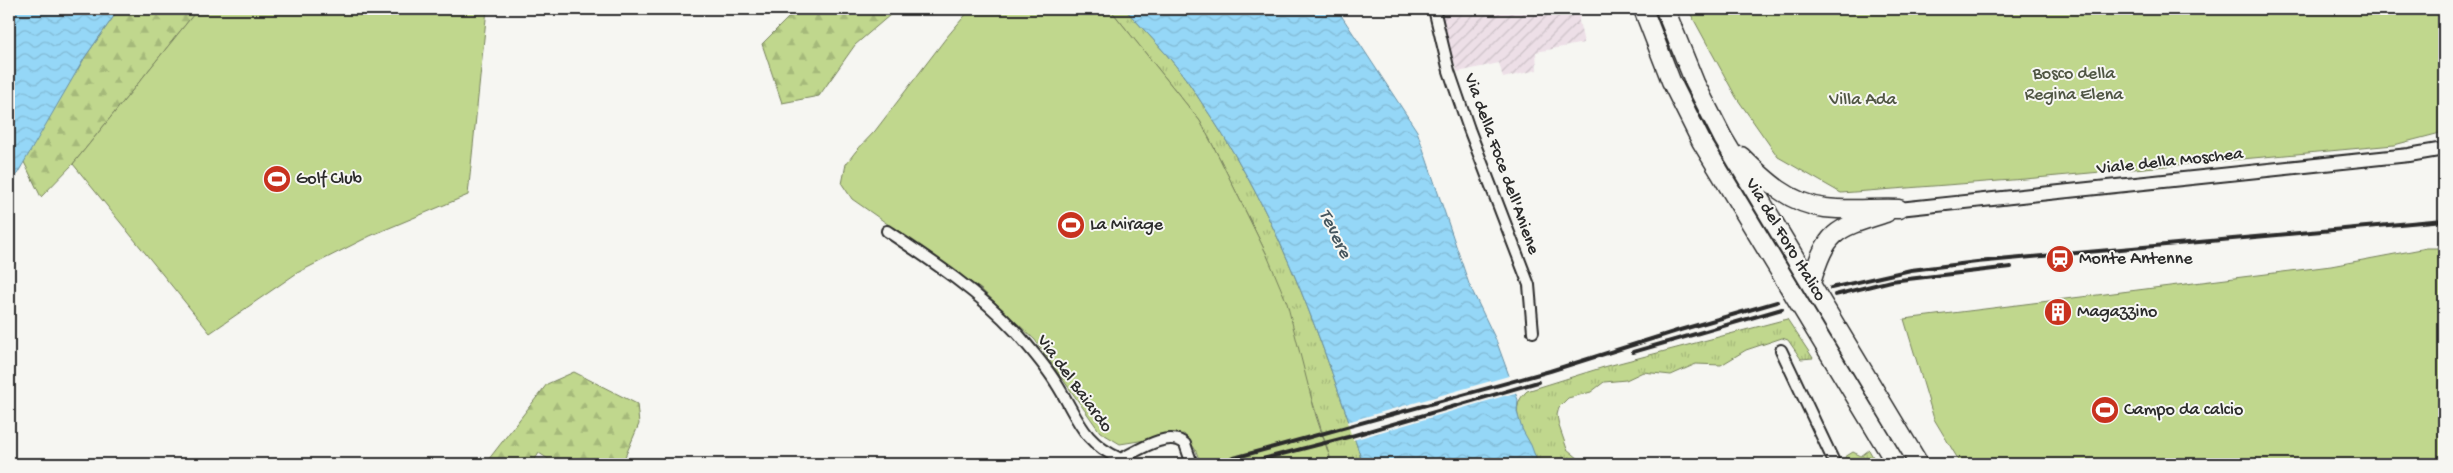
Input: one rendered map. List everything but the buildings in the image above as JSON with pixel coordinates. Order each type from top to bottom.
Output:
[{"type":"highway","name":"Via del Foro Italico","points":[[1643,9],[1671,81],[1701,141],[1896,464]]},
{"type":"highway","name":"Via del Foro Italico","points":[[1665,9],[1694,83],[1723,138],[1919,464]]},
{"type":"highway","points":[[1723,138],[1764,178],[1798,201],[1830,209],[1899,209]]},
{"type":"highway","points":[[1811,283],[1820,253],[1832,237],[1852,224],[1899,209]]},
{"type":"highway","points":[[1872,423],[1876,442],[1889,464]]},
{"type":"street","name":"Via della Foce dell'Aniene","points":[[1434,9],[1449,71],[1469,129],[1529,285],[1533,332]]},
{"type":"street","name":"Viale della Moschea","points":[[1899,209],[2409,155],[2444,149]]},
{"type":"street","name":"Via del Baiardo","points":[[887,231],[963,285],[1015,331],[1054,380],[1090,440],[1104,451],[1121,459],[1162,441],[1176,439],[1185,444],[1192,464]]},
{"type":"street","points":[[1781,350],[1835,464]]},
{"type":"shaded area","points":[[1433,9],[1580,9],[1579,21],[1584,43],[1536,52],[1537,70],[1503,78],[1499,63],[1458,72]]},
{"type":"green space","points":[[119,9],[198,9],[73,164],[41,197],[23,160],[85,57]]},
{"type":"green space","name":"Golf Club","points":[[198,9],[487,9],[468,195],[370,236],[297,273],[210,333],[73,164]]},
{"type":"green space","points":[[783,9],[897,9],[855,45],[819,96],[782,103],[762,44],[791,15]]},
{"type":"green space","name":"La Mirage","points":[[973,9],[1110,9],[1200,121],[1266,253],[1287,303],[1316,416],[1332,464],[1201,464],[1195,449],[1184,434],[1120,444],[1100,432],[1035,340],[982,290],[852,199],[842,184],[846,164],[875,131],[946,38],[968,12]]},
{"type":"green space","points":[[1110,9],[1125,9],[1167,55],[1188,82],[1235,156],[1258,198],[1298,284],[1332,373],[1363,464],[1332,464],[1266,253],[1200,121]]},
{"type":"green space","name":"Villa Ada","points":[[1688,9],[2444,9],[2444,132],[2394,145],[2025,179],[1841,193],[1778,157],[1736,97]]},
{"type":"green space","points":[[2427,248],[2444,248],[2444,464],[1961,464],[1934,419],[1904,319],[2331,266]]},
{"type":"green space","points":[[1787,319],[1813,358],[1801,359],[1788,340],[1782,338],[1746,350],[1721,365],[1696,364],[1671,375],[1643,372],[1626,380],[1604,382],[1591,392],[1568,398],[1559,407],[1557,415],[1567,449],[1585,464],[1538,464],[1518,417],[1520,399],[1527,391],[1604,367]]},
{"type":"green space","points":[[574,372],[637,404],[639,424],[622,464],[556,464],[539,453],[532,464],[485,464],[547,384]]},
{"type":"green space","points":[[1869,450],[1877,464],[1848,464],[1845,457],[1853,452],[1861,456]]},
{"type":"water","points":[[9,9],[119,9],[85,57],[9,188]]},
{"type":"water","name":"Tevere","points":[[1125,9],[1337,9],[1417,131],[1469,284],[1496,340],[1518,400],[1517,412],[1522,429],[1531,445],[1538,464],[1363,464],[1316,329],[1279,241],[1258,198],[1235,156],[1188,82],[1167,55]]},
{"type":"pier","points":[[1512,375],[1518,392],[1353,440],[1347,422]]},
{"type":"railway","points":[[1831,288],[1911,270],[1977,262],[2444,220]]},
{"type":"railway","points":[[1835,295],[1891,281],[2011,267]]},
{"type":"railway","points":[[1212,464],[1550,371],[1777,302]]},
{"type":"railway","points":[[1633,352],[1782,309]]},
{"type":"railway","points":[[1243,464],[1348,437],[1538,382]]},
{"type":"place","name":"Golf Club","points":[[277,179]]},
{"type":"place","name":"La Mirage","points":[[1071,225]]},
{"type":"place","name":"Monte Antenne","points":[[2060,259]]},
{"type":"place","name":"Magazzino","points":[[2058,312]]},
{"type":"place","name":"Campo da calcio","points":[[2105,410]]},
{"type":"park label","name":"Bosco della Regina Elena","points":[[2074,84]]}]
